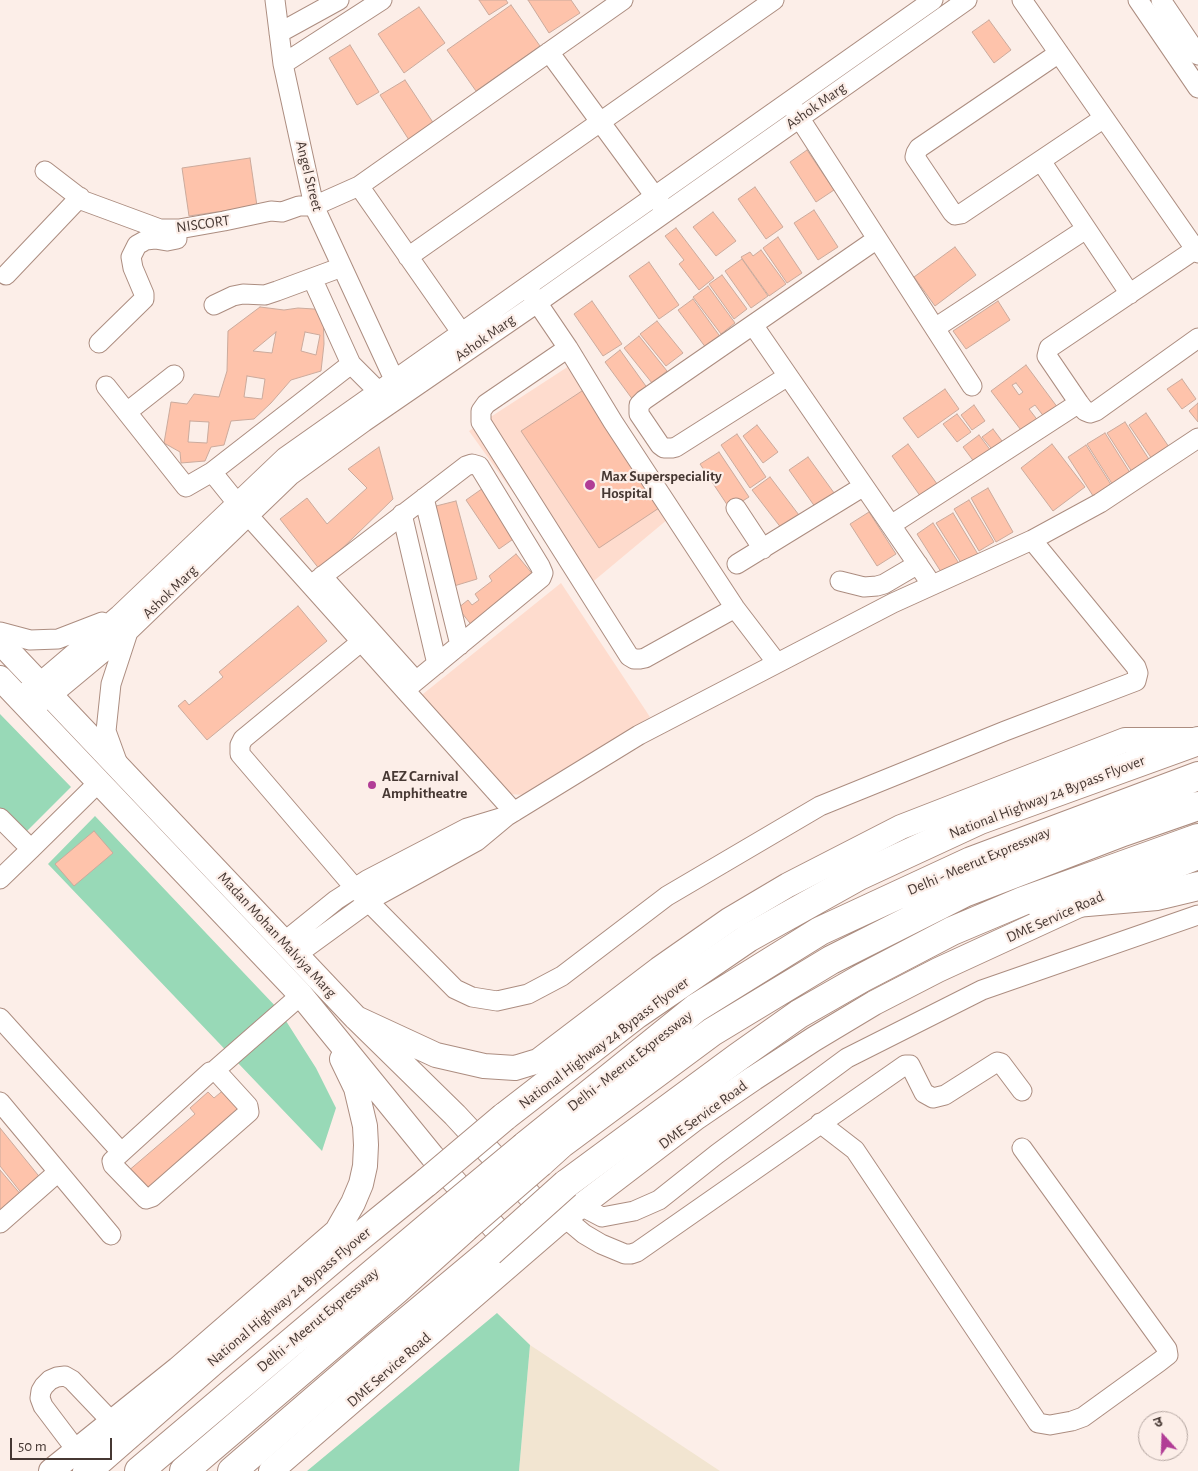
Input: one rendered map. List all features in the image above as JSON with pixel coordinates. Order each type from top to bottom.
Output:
[{"type":"highway","name":"National Highway 24 Bypass Flyover","points":[[82,1461],[214,1360],[504,1117],[637,1014],[748,938],[859,876],[980,820],[1198,740]]},
{"type":"highway","name":"Delhi - Meerut Expressway","points":[[143,1468],[457,1219],[696,1008],[820,931],[970,861],[1198,776]]},
{"type":"highway","name":"Delhi - Meerut Expressway","points":[[532,1154],[561,1144],[712,1032],[831,960],[964,894],[1123,832],[1198,806]]},
{"type":"highway","points":[[232,1471],[490,1252],[566,1184],[738,1057],[800,1014],[862,978],[952,931],[1023,901],[1198,838]]},
{"type":"highway","points":[[983,918],[1041,906],[1157,896],[1198,886]]},
{"type":"highway","name":"Delhi - Meerut Expressway","points":[[184,1471],[396,1290],[457,1219]]},
{"type":"main road","name":"Madan Mohan Malviya Marg","points":[[0,642],[356,1018],[455,1115],[568,1216]]},
{"type":"main road","name":"Madan Mohan Malviya Marg","points":[[0,678],[301,996],[432,1156],[520,1257]]},
{"type":"main road","points":[[356,1018],[436,1055],[484,1066],[515,1068],[531,1063],[561,1044],[659,969],[729,920],[788,885],[901,827],[1125,740],[1198,740]]},
{"type":"main road","name":"DME Service Road","points":[[271,1471],[568,1216],[697,1117],[814,1039],[874,1003],[938,970],[1088,901],[1198,857]]},
{"type":"main road","points":[[51,1471],[82,1461],[112,1422],[178,1369],[338,1231],[361,1184],[365,1166],[366,1145],[365,1126],[356,1088],[329,1030]]},
{"type":"street","name":"Angel Street","points":[[275,0],[282,64],[314,206],[398,388]]},
{"type":"street","points":[[279,33],[339,0]]},
{"type":"street","points":[[282,64],[382,0]]},
{"type":"street","name":"NISCORT","points":[[45,170],[84,200],[160,229],[178,229],[224,222],[271,211],[282,212],[299,206],[314,206],[359,186],[623,0]]},
{"type":"street","points":[[408,257],[774,0]]},
{"type":"street","name":"Ashok Marg","points":[[24,703],[128,632],[243,509],[285,457],[378,390],[398,388],[537,302],[789,102],[933,0]]},
{"type":"street","name":"Ashok Marg","points":[[45,690],[119,615],[243,509],[292,475],[398,388],[461,332],[526,286],[799,118],[967,0]]},
{"type":"street","points":[[1022,0],[1197,251],[1049,348],[1048,359],[1085,411],[1090,413],[1198,338]]},
{"type":"street","points":[[1138,0],[1198,88]]},
{"type":"street","points":[[1161,0],[1198,55]]},
{"type":"street","points":[[550,52],[661,203]]},
{"type":"street","points":[[1059,53],[919,148],[915,157],[952,212],[958,215],[1104,118]]},
{"type":"street","points":[[789,102],[972,386]]},
{"type":"street","points":[[1041,161],[1130,294]]},
{"type":"street","points":[[359,186],[461,332]]},
{"type":"street","points":[[6,275],[80,197]]},
{"type":"street","points":[[99,344],[144,299],[131,257],[137,245],[146,240],[167,241],[245,228],[277,219],[282,212]]},
{"type":"street","points":[[935,328],[1086,228]]},
{"type":"street","points":[[788,376],[676,447],[669,449],[660,445],[639,414],[638,409],[641,402],[877,239]]},
{"type":"street","points":[[214,305],[233,296],[243,294],[265,295],[342,267]]},
{"type":"street","points":[[312,278],[351,364],[378,390]]},
{"type":"street","points":[[526,286],[735,608],[777,662]]},
{"type":"street","points":[[753,325],[932,585]]},
{"type":"street","points":[[568,348],[486,404],[481,411],[481,422],[629,656],[640,660],[645,658],[735,608]]},
{"type":"street","points":[[106,386],[186,487],[212,472],[351,364]]},
{"type":"street","points":[[127,412],[174,376]]},
{"type":"street","points":[[891,525],[1079,403]]},
{"type":"street","points":[[290,949],[377,896],[477,842],[510,814],[639,735],[893,603],[1032,540],[1100,502],[1198,438]]},
{"type":"street","points":[[316,581],[466,466],[472,464],[479,466],[543,573],[541,578],[411,686]]},
{"type":"street","points":[[212,472],[243,509],[316,581],[411,686],[510,814]]},
{"type":"street","points":[[737,564],[864,486]]},
{"type":"street","points":[[424,498],[460,645]]},
{"type":"street","points":[[736,508],[762,549]]},
{"type":"street","points":[[402,514],[437,664]]},
{"type":"street","points":[[362,642],[243,739],[239,749],[240,754],[354,887],[455,989],[472,997],[498,1001],[528,994],[562,976],[667,896],[820,806],[1005,731],[1136,681],[1138,673],[1136,667],[1032,540]]},
{"type":"street","points":[[840,581],[864,587],[877,586],[884,584],[918,564]]},
{"type":"street","points":[[347,614],[362,642],[411,686]]},
{"type":"street","points":[[0,632],[30,640],[58,639],[119,615]]},
{"type":"street","points":[[119,768],[106,731],[111,684],[128,632]]},
{"type":"street","points":[[0,878],[99,782]]},
{"type":"street","points":[[290,949],[354,887],[467,828],[510,814]]},
{"type":"street","points":[[0,818],[31,849]]},
{"type":"street","points":[[568,1216],[602,1217],[634,1210],[659,1200],[717,1154],[847,1058],[982,990],[1198,914]]},
{"type":"street","points":[[214,1070],[248,1106],[249,1112],[152,1197],[149,1199],[144,1198],[112,1161],[210,1072],[301,996]]},
{"type":"street","points":[[0,1018],[121,1152]]},
{"type":"street","points":[[568,1216],[584,1234],[601,1244],[625,1254],[637,1252],[904,1065],[910,1065],[924,1093],[933,1098],[945,1095],[996,1062],[1001,1063],[1022,1091]]},
{"type":"street","points":[[0,1102],[111,1235]]},
{"type":"street","points":[[820,1123],[855,1150],[1038,1423],[1050,1425],[1083,1417],[1168,1355],[1167,1349],[1073,1216],[1022,1148]]},
{"type":"street","points":[[0,1222],[58,1172]]},
{"type":"street","points":[[82,1461],[43,1406],[40,1398],[44,1386],[50,1380],[65,1376],[72,1380],[112,1422]]},
{"type":"shaded area","points":[[569,366],[674,514],[583,590],[469,431]]},
{"type":"shaded area","points":[[561,583],[650,717],[526,795],[506,794],[418,698]]},
{"type":"shaded area","points":[[530,1345],[720,1471],[519,1471]]},
{"type":"green space","points":[[0,714],[71,787],[21,837],[0,815]]},
{"type":"green space","points":[[95,816],[279,1010],[316,1068],[336,1108],[322,1151],[48,864]]},
{"type":"green space","points":[[497,1313],[530,1345],[519,1471],[307,1471]]},
{"type":"building","points":[[479,0],[506,0],[508,3],[489,15]]},
{"type":"building","points":[[528,0],[571,0],[580,13],[549,33]]},
{"type":"building","points":[[511,5],[540,46],[476,91],[447,50]]},
{"type":"building","points":[[419,7],[445,43],[404,73],[378,34]]},
{"type":"building","points":[[989,20],[1011,50],[994,63],[972,32]]},
{"type":"building","points":[[350,45],[379,92],[357,105],[329,58]]},
{"type":"building","points":[[405,80],[434,124],[409,140],[380,95]]},
{"type":"building","points":[[807,150],[834,190],[816,202],[790,162]]},
{"type":"building","points":[[250,158],[257,206],[189,216],[182,168]]},
{"type":"building","points":[[755,187],[783,227],[766,239],[738,199]]},
{"type":"building","points":[[814,210],[838,247],[818,260],[794,223]]},
{"type":"building","points":[[713,212],[736,241],[716,256],[693,227]]},
{"type":"building","points":[[676,228],[714,278],[699,290],[679,264],[684,260],[665,236]]},
{"type":"building","points":[[778,237],[802,273],[787,283],[763,248]]},
{"type":"building","points":[[955,247],[976,275],[935,306],[914,277]]},
{"type":"building","points":[[761,250],[786,284],[769,296],[741,257],[750,252],[753,256]]},
{"type":"building","points":[[742,259],[768,296],[751,308],[725,271]]},
{"type":"building","points":[[649,262],[679,305],[659,319],[629,276]]},
{"type":"building","points":[[722,275],[747,309],[734,319],[709,284]]},
{"type":"building","points":[[708,286],[735,323],[721,334],[693,297]]},
{"type":"building","points":[[693,299],[724,342],[709,352],[678,310]]},
{"type":"building","points":[[592,301],[622,344],[603,356],[574,314]]},
{"type":"building","points":[[998,301],[1010,320],[966,349],[953,331]]},
{"type":"building","points":[[260,307],[284,310],[298,308],[314,309],[323,312],[324,344],[321,371],[291,380],[254,419],[231,421],[224,445],[211,447],[205,461],[181,463],[180,452],[164,443],[171,402],[187,404],[194,394],[219,397],[227,371],[228,331]]},
{"type":"building","points":[[657,321],[683,353],[666,366],[640,334]]},
{"type":"building","points":[[276,332],[272,353],[253,351]]},
{"type":"building","points":[[305,332],[320,335],[316,355],[301,351]]},
{"type":"building","points":[[639,336],[667,371],[652,383],[624,348]]},
{"type":"building","points":[[620,350],[648,389],[633,400],[605,362]]},
{"type":"building","points":[[1026,365],[1058,408],[1045,418],[1035,405],[1029,409],[1039,422],[1024,434],[991,391]],"holes":[[[1016,383],[1023,392],[1019,395],[1012,385]]]},
{"type":"building","points":[[247,376],[265,379],[262,399],[244,397]]},
{"type":"building","points":[[1182,379],[1196,399],[1182,409],[1167,389]]},
{"type":"building","points":[[588,387],[665,504],[599,548],[521,431]]},
{"type":"building","points":[[945,389],[959,409],[918,438],[903,418]]},
{"type":"building","points":[[1198,403],[1198,422],[1189,411]]},
{"type":"building","points":[[974,405],[985,421],[972,430],[961,415]]},
{"type":"building","points":[[1146,413],[1171,450],[1154,462],[1129,425]]},
{"type":"building","points":[[957,414],[971,432],[957,442],[943,424]]},
{"type":"building","points":[[190,421],[209,422],[207,443],[188,442]]},
{"type":"building","points":[[1125,422],[1152,464],[1134,475],[1107,433]]},
{"type":"building","points":[[757,425],[778,452],[763,463],[743,436]]},
{"type":"building","points":[[993,429],[1005,445],[995,453],[982,437]]},
{"type":"building","points":[[1105,433],[1134,479],[1116,490],[1087,444]]},
{"type":"building","points":[[737,434],[766,477],[750,488],[721,445]]},
{"type":"building","points":[[979,435],[994,455],[978,467],[963,447]]},
{"type":"building","points":[[908,444],[940,488],[923,500],[892,456]]},
{"type":"building","points":[[1052,444],[1085,487],[1053,511],[1021,468]]},
{"type":"building","points":[[1086,445],[1115,491],[1097,502],[1068,457]]},
{"type":"building","points":[[379,447],[393,499],[320,570],[280,519],[307,498],[327,524],[367,488],[348,469]]},
{"type":"building","points":[[719,452],[749,497],[730,509],[700,464]]},
{"type":"building","points":[[808,457],[837,497],[818,511],[789,470]]},
{"type":"building","points":[[770,477],[802,519],[785,533],[752,490]]},
{"type":"building","points":[[486,486],[519,535],[499,549],[466,500]]},
{"type":"building","points":[[988,488],[1013,532],[996,542],[971,498]]},
{"type":"building","points":[[969,500],[994,542],[979,551],[954,509]]},
{"type":"building","points":[[456,501],[477,579],[454,586],[432,507]]},
{"type":"building","points":[[869,512],[896,554],[877,566],[850,524]]},
{"type":"building","points":[[953,513],[979,556],[963,566],[936,523]]},
{"type":"building","points":[[933,523],[960,565],[943,575],[917,534]]},
{"type":"building","points":[[516,554],[535,577],[473,627],[458,608],[468,600],[472,605],[479,600],[475,594],[492,581],[489,576]]},
{"type":"building","points":[[298,606],[327,641],[207,740],[178,706],[185,700],[189,705],[223,677],[219,672]]},
{"type":"building","points":[[94,831],[113,853],[74,886],[55,864]]},
{"type":"building","points":[[226,1088],[246,1112],[147,1196],[127,1172],[195,1114],[190,1108],[208,1092],[214,1098]]},
{"type":"building","points":[[0,1128],[42,1180],[23,1195],[0,1166]]},
{"type":"building","points":[[0,1170],[22,1196],[0,1214]]},
{"type":"place","name":"Max Superspeciality Hospital","points":[[590,485]]},
{"type":"place","name":"AEZ Carnival Amphitheatre","points":[[372,785]]}]
